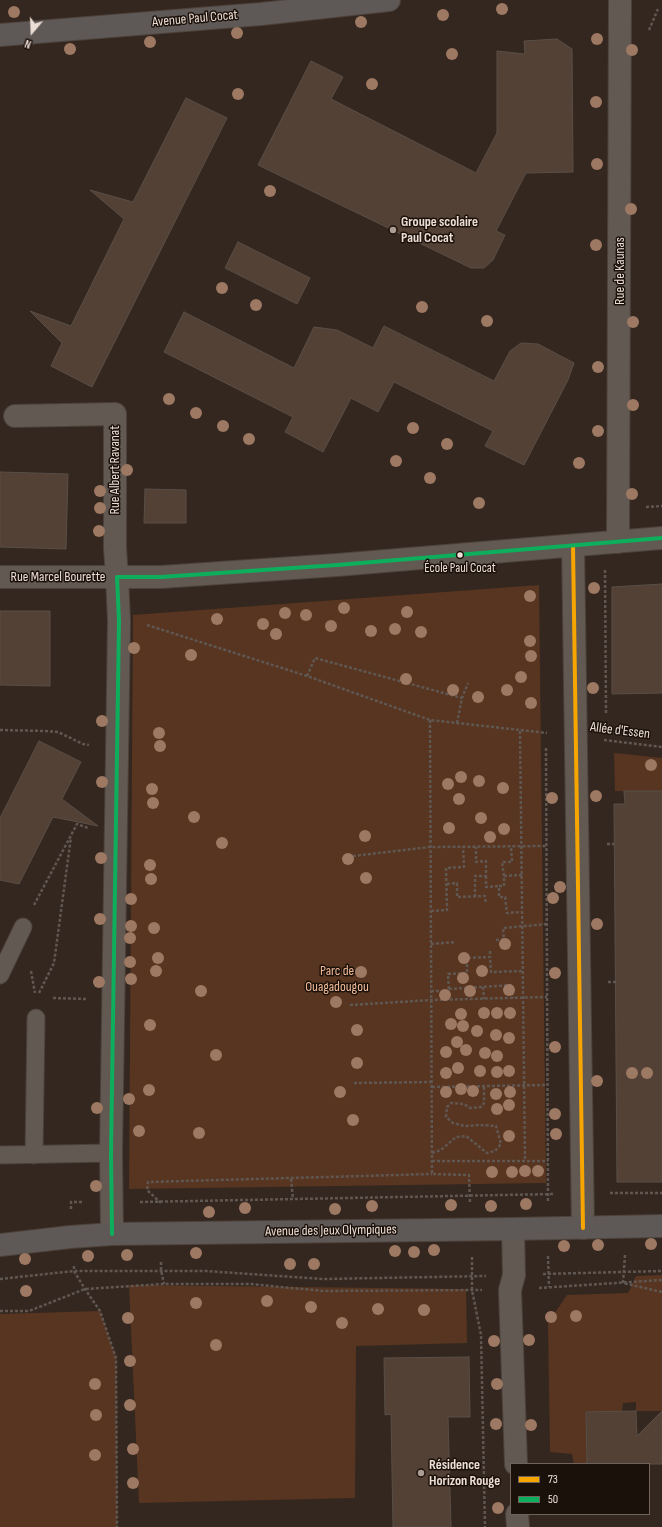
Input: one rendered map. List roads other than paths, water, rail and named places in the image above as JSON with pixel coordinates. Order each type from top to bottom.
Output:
[{"type":"main road","name":"Avenue Paul Cocat","points":[[0,35],[264,7],[389,0]]},
{"type":"main road","name":"Avenue des Jeux Olympiques","points":[[0,1245],[112,1234],[662,1226]]},
{"type":"street","name":"Rue de Kaunas","points":[[618,542],[620,0]]},
{"type":"street","name":"Rue Albert Ravanat","points":[[15,416],[115,414],[115,548],[117,578]]},
{"type":"street","name":"Rue Marcel Bourette","points":[[0,577],[161,577],[306,567],[662,538]]},
{"type":"street","points":[[573,546],[583,1228]]},
{"type":"street","points":[[112,1234],[111,1153],[118,621],[117,578]]},
{"type":"street","points":[[513,1229],[512,1282],[516,1463]]},
{"type":"street","points":[[517,1515],[518,1527]]},
{"type":"lane","points":[[0,975],[23,927]]},
{"type":"lane","points":[[34,1155],[36,1018]]},
{"type":"lane","points":[[0,1156],[111,1153]]},
{"type":"place","name":"Groupe scolaire Paul Cocat","points":[[393,230]]},
{"type":"place","name":"École Paul Cocat","points":[[460,555]]},
{"type":"place","name":"Résidence Horizon Rouge","points":[[421,1473]]},
{"type":"park label","name":"Parc de Ouagadougou","points":[[337,980]]}]
